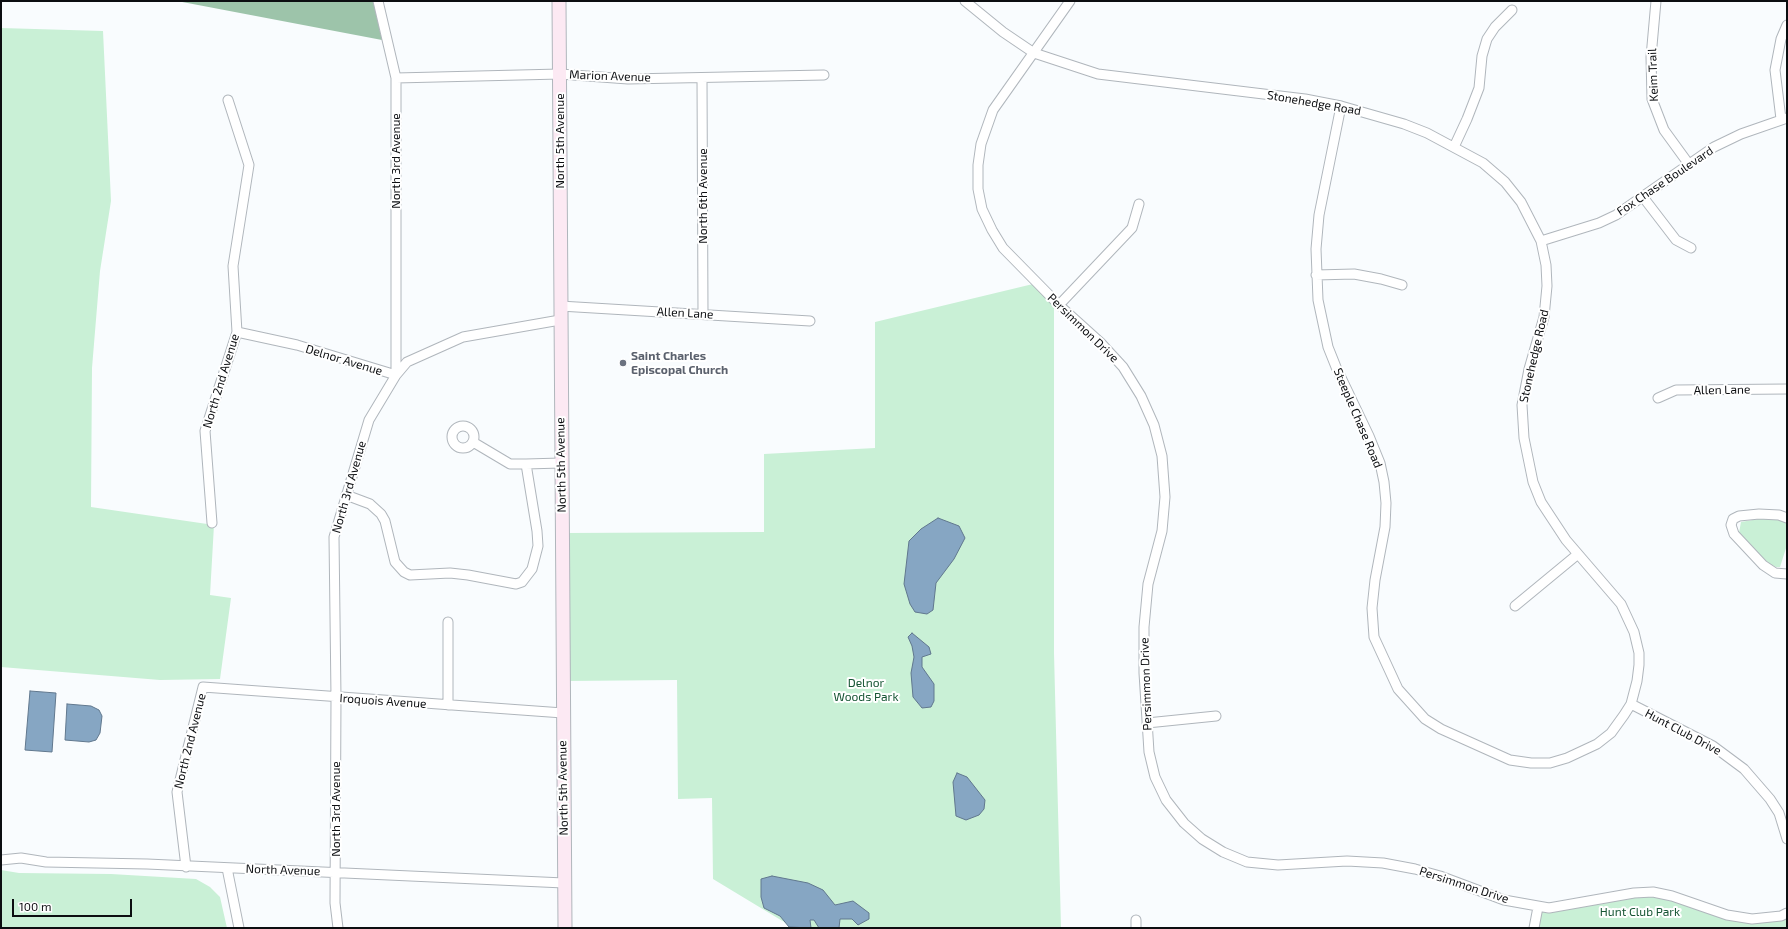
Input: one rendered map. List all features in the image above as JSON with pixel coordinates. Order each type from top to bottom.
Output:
[{"type":"main road","name":"North 5th Avenue","points":[[559,1],[565,928]]},
{"type":"street","name":"North 3rd Avenue","points":[[338,928],[335,903],[336,697],[334,537],[370,415],[396,375],[396,78],[378,1]]},
{"type":"street","name":"Stonehedge Road","points":[[965,1],[1003,32],[1034,53],[1098,74],[1305,99],[1341,106],[1404,124],[1427,133],[1483,163],[1505,182],[1521,202],[1534,224],[1541,241],[1546,265],[1547,303],[1522,405],[1524,438],[1533,482],[1541,502],[1566,540],[1621,604],[1634,632],[1639,665],[1631,704]]},
{"type":"street","name":"Persimmon Drive","points":[[1070,1],[993,110],[986,125],[978,165],[978,189],[982,209],[1003,248],[1059,305],[1100,342],[1123,367],[1141,396],[1154,426],[1162,456],[1165,497],[1162,530],[1148,584],[1144,627],[1144,673],[1147,723],[1150,757],[1155,777],[1166,800],[1184,823],[1202,839],[1223,852],[1247,862],[1278,865],[1347,861],[1383,863],[1434,874],[1504,900],[1538,907],[1549,908],[1634,893],[1653,892],[1672,896],[1727,915],[1752,919],[1781,916],[1787,913]]},
{"type":"street","name":"Keim Trail","points":[[1656,1],[1651,57],[1652,99],[1664,130],[1688,163]]},
{"type":"street","points":[[1454,147],[1479,88],[1482,56],[1487,39],[1495,27],[1512,10]]},
{"type":"street","points":[[1784,119],[1775,70],[1781,39],[1787,25]]},
{"type":"street","name":"Marion Avenue","points":[[396,78],[560,74],[628,79],[824,75]]},
{"type":"street","name":"North 6th Avenue","points":[[702,78],[703,313]]},
{"type":"street","name":"North 2nd Avenue","points":[[212,523],[205,432],[237,332],[233,266],[249,165],[228,100]]},
{"type":"street","name":"Steeple Chase Road","points":[[1341,106],[1318,214],[1316,275],[1318,300],[1328,347],[1377,456],[1384,482],[1386,503],[1385,527],[1375,580],[1372,608],[1374,637],[1398,690],[1425,719],[1441,728],[1510,760],[1531,763],[1550,763],[1567,758],[1597,744],[1611,733],[1631,704]]},
{"type":"street","name":"Fox Chase Boulevard","points":[[1541,241],[1599,223],[1616,215],[1643,197],[1688,163],[1714,147],[1741,134],[1784,119]]},
{"type":"street","points":[[1643,197],[1676,240],[1691,248]]},
{"type":"street","points":[[1059,305],[1132,228],[1139,204]]},
{"type":"street","points":[[1316,275],[1354,274],[1402,285]]},
{"type":"street","name":"Allen Lane","points":[[560,306],[703,313],[810,321]]},
{"type":"street","name":"Delnor Avenue","points":[[237,332],[297,345],[396,375],[407,362],[463,337],[560,320]]},
{"type":"street","name":"Allen Lane","points":[[1658,398],[1676,390],[1787,389]]},
{"type":"street","points":[[473,442],[510,464],[561,463]]},
{"type":"street","points":[[346,495],[370,504],[386,520],[395,562],[404,572],[410,575],[450,573],[516,584],[522,582],[532,569],[538,546],[537,530],[526,464]]},
{"type":"street","points":[[1787,518],[1779,515],[1759,514],[1739,516],[1733,519],[1731,525],[1734,534],[1763,565],[1775,572],[1787,574]]},
{"type":"street","points":[[1515,606],[1578,554]]},
{"type":"street","points":[[448,622],[448,705]]},
{"type":"street","name":"North 2nd Avenue","points":[[186,867],[177,792],[203,687]]},
{"type":"street","name":"Iroquois Avenue","points":[[203,687],[563,713]]},
{"type":"street","name":"Hunt Club Drive","points":[[1631,704],[1713,746],[1744,769],[1770,799],[1779,813],[1787,839]]},
{"type":"street","points":[[1147,723],[1216,716]]},
{"type":"street","name":"North Avenue","points":[[1,860],[21,858],[46,862],[336,872],[564,883]]},
{"type":"street","points":[[227,868],[239,928]]},
{"type":"street","points":[[1534,928],[1538,907]]},
{"type":"green space","points":[[177,1],[373,1],[382,40]]},
{"type":"green space","points":[[1,28],[103,31],[111,201],[100,271],[92,368],[91,507],[214,525],[210,595],[231,598],[220,679],[160,680],[1,667]]},
{"type":"green space","name":"Delnor Woods Park","points":[[1033,284],[1054,303],[1054,653],[1061,928],[794,928],[713,879],[712,798],[678,799],[677,680],[567,681],[567,533],[764,532],[764,454],[875,448],[875,322]]},
{"type":"green space","points":[[1758,519],[1773,519],[1787,522],[1787,545],[1780,567],[1776,567],[1768,563],[1739,533],[1741,522]]},
{"type":"green space","points":[[1,870],[19,873],[111,874],[196,879],[210,887],[220,897],[227,928],[1,928]]},
{"type":"green space","name":"Hunt Club Park","points":[[1654,895],[1736,919],[1787,912],[1787,928],[1537,928],[1540,912],[1631,896]]},
{"type":"water","points":[[938,518],[959,526],[965,538],[954,559],[936,583],[933,610],[927,614],[915,612],[910,604],[904,584],[909,541],[921,529]]},
{"type":"water","points":[[912,633],[929,647],[931,654],[922,657],[922,667],[934,684],[934,701],[931,707],[922,708],[913,697],[911,673],[914,657],[912,646],[908,637]]},
{"type":"water","points":[[30,691],[56,693],[52,752],[25,750]]},
{"type":"water","points":[[67,704],[91,706],[99,710],[102,716],[100,733],[96,740],[89,742],[65,740]]},
{"type":"water","points":[[957,773],[967,777],[985,800],[984,809],[979,815],[966,820],[956,816],[953,782]]},
{"type":"water","points":[[772,876],[808,883],[823,890],[835,905],[853,901],[869,913],[869,919],[858,925],[852,919],[840,919],[839,928],[819,928],[814,920],[810,920],[811,928],[789,927],[780,916],[764,908],[761,897],[761,879]]},
{"type":"place","name":"Saint Charles Episcopal Church","points":[[623,363]]}]
